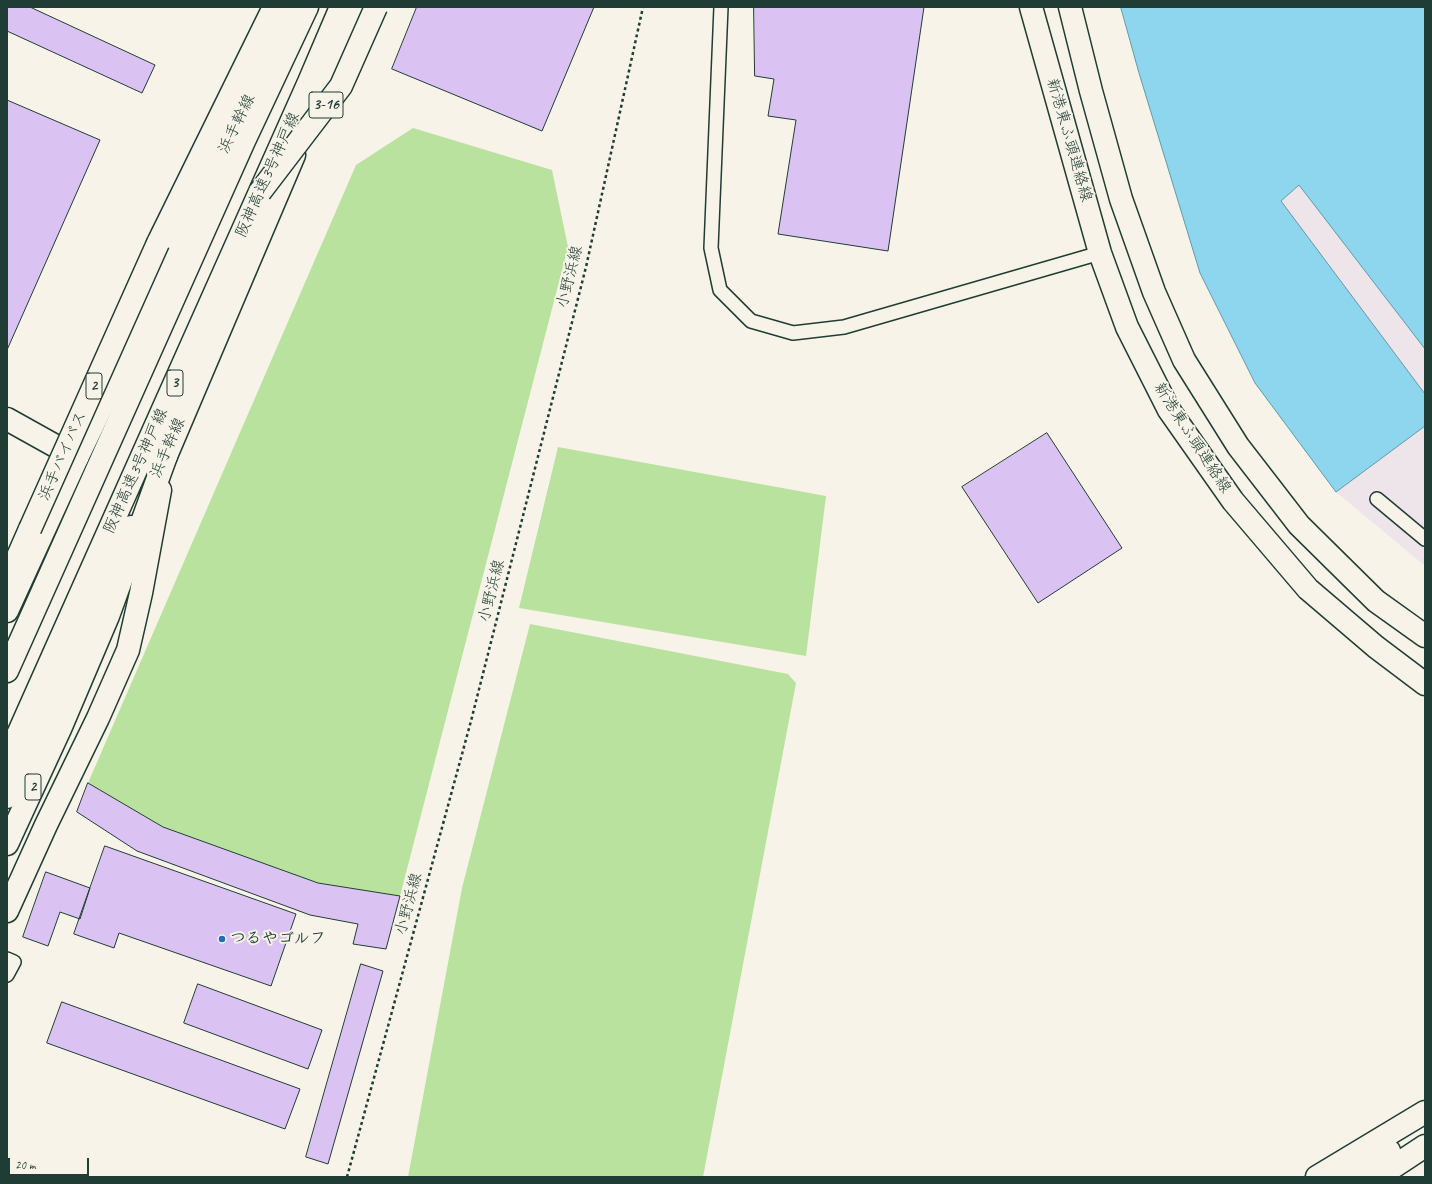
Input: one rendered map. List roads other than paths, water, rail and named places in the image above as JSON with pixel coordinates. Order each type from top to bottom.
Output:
[{"type":"main road","name":"浜手バイパス","points":[[7,581],[158,243],[274,7]]},
{"type":"main road","name":"浜手幹線","points":[[7,611],[77,458],[294,7]]},
{"type":"main road","name":"3","points":[[7,670],[244,141],[307,7]]},
{"type":"main road","name":"阪神高速3号神戸線","points":[[7,759],[341,7]]},
{"type":"main road","name":"浜手幹線","points":[[7,797],[146,494],[166,456],[275,196],[359,7]]},
{"type":"main road","name":"3-16","points":[[260,192],[341,86],[376,7]]},
{"type":"main road","name":"新港東ふ頭連絡線","points":[[1031,7],[1100,253],[1127,327],[1170,410],[1233,501],[1308,589],[1376,647],[1425,684]]},
{"type":"main road","name":"新港東ふ頭連絡線","points":[[1070,7],[1091,91],[1121,199],[1154,292],[1184,360],[1238,446],[1299,525],[1376,601],[1425,636]]},
{"type":"main road","points":[[7,419],[77,458]]},
{"type":"main road","points":[[7,912],[46,825],[98,718],[128,650],[141,593],[166,456]]},
{"type":"main road","name":"2","points":[[7,844],[60,729],[108,616],[166,456]]},
{"type":"main road","points":[[1317,1177],[1425,1112]]},
{"type":"main road","points":[[1348,1177],[1425,1127]]},
{"type":"main road","points":[[1378,1177],[1425,1146]]},
{"type":"lane","points":[[721,7],[711,248],[720,290],[751,321],[793,333],[844,327],[1100,253]]},
{"type":"lane","points":[[1377,499],[1425,539]]},
{"type":"lane","points":[[7,959],[14,962],[7,975]]},
{"type":"water","points":[[1121,7],[1425,7],[1425,349],[1299,185],[1281,201],[1425,394],[1425,426],[1336,492],[1255,383],[1200,273],[1139,73]]},
{"type":"place","name":"つるやゴルフ","points":[[222,939]]}]
